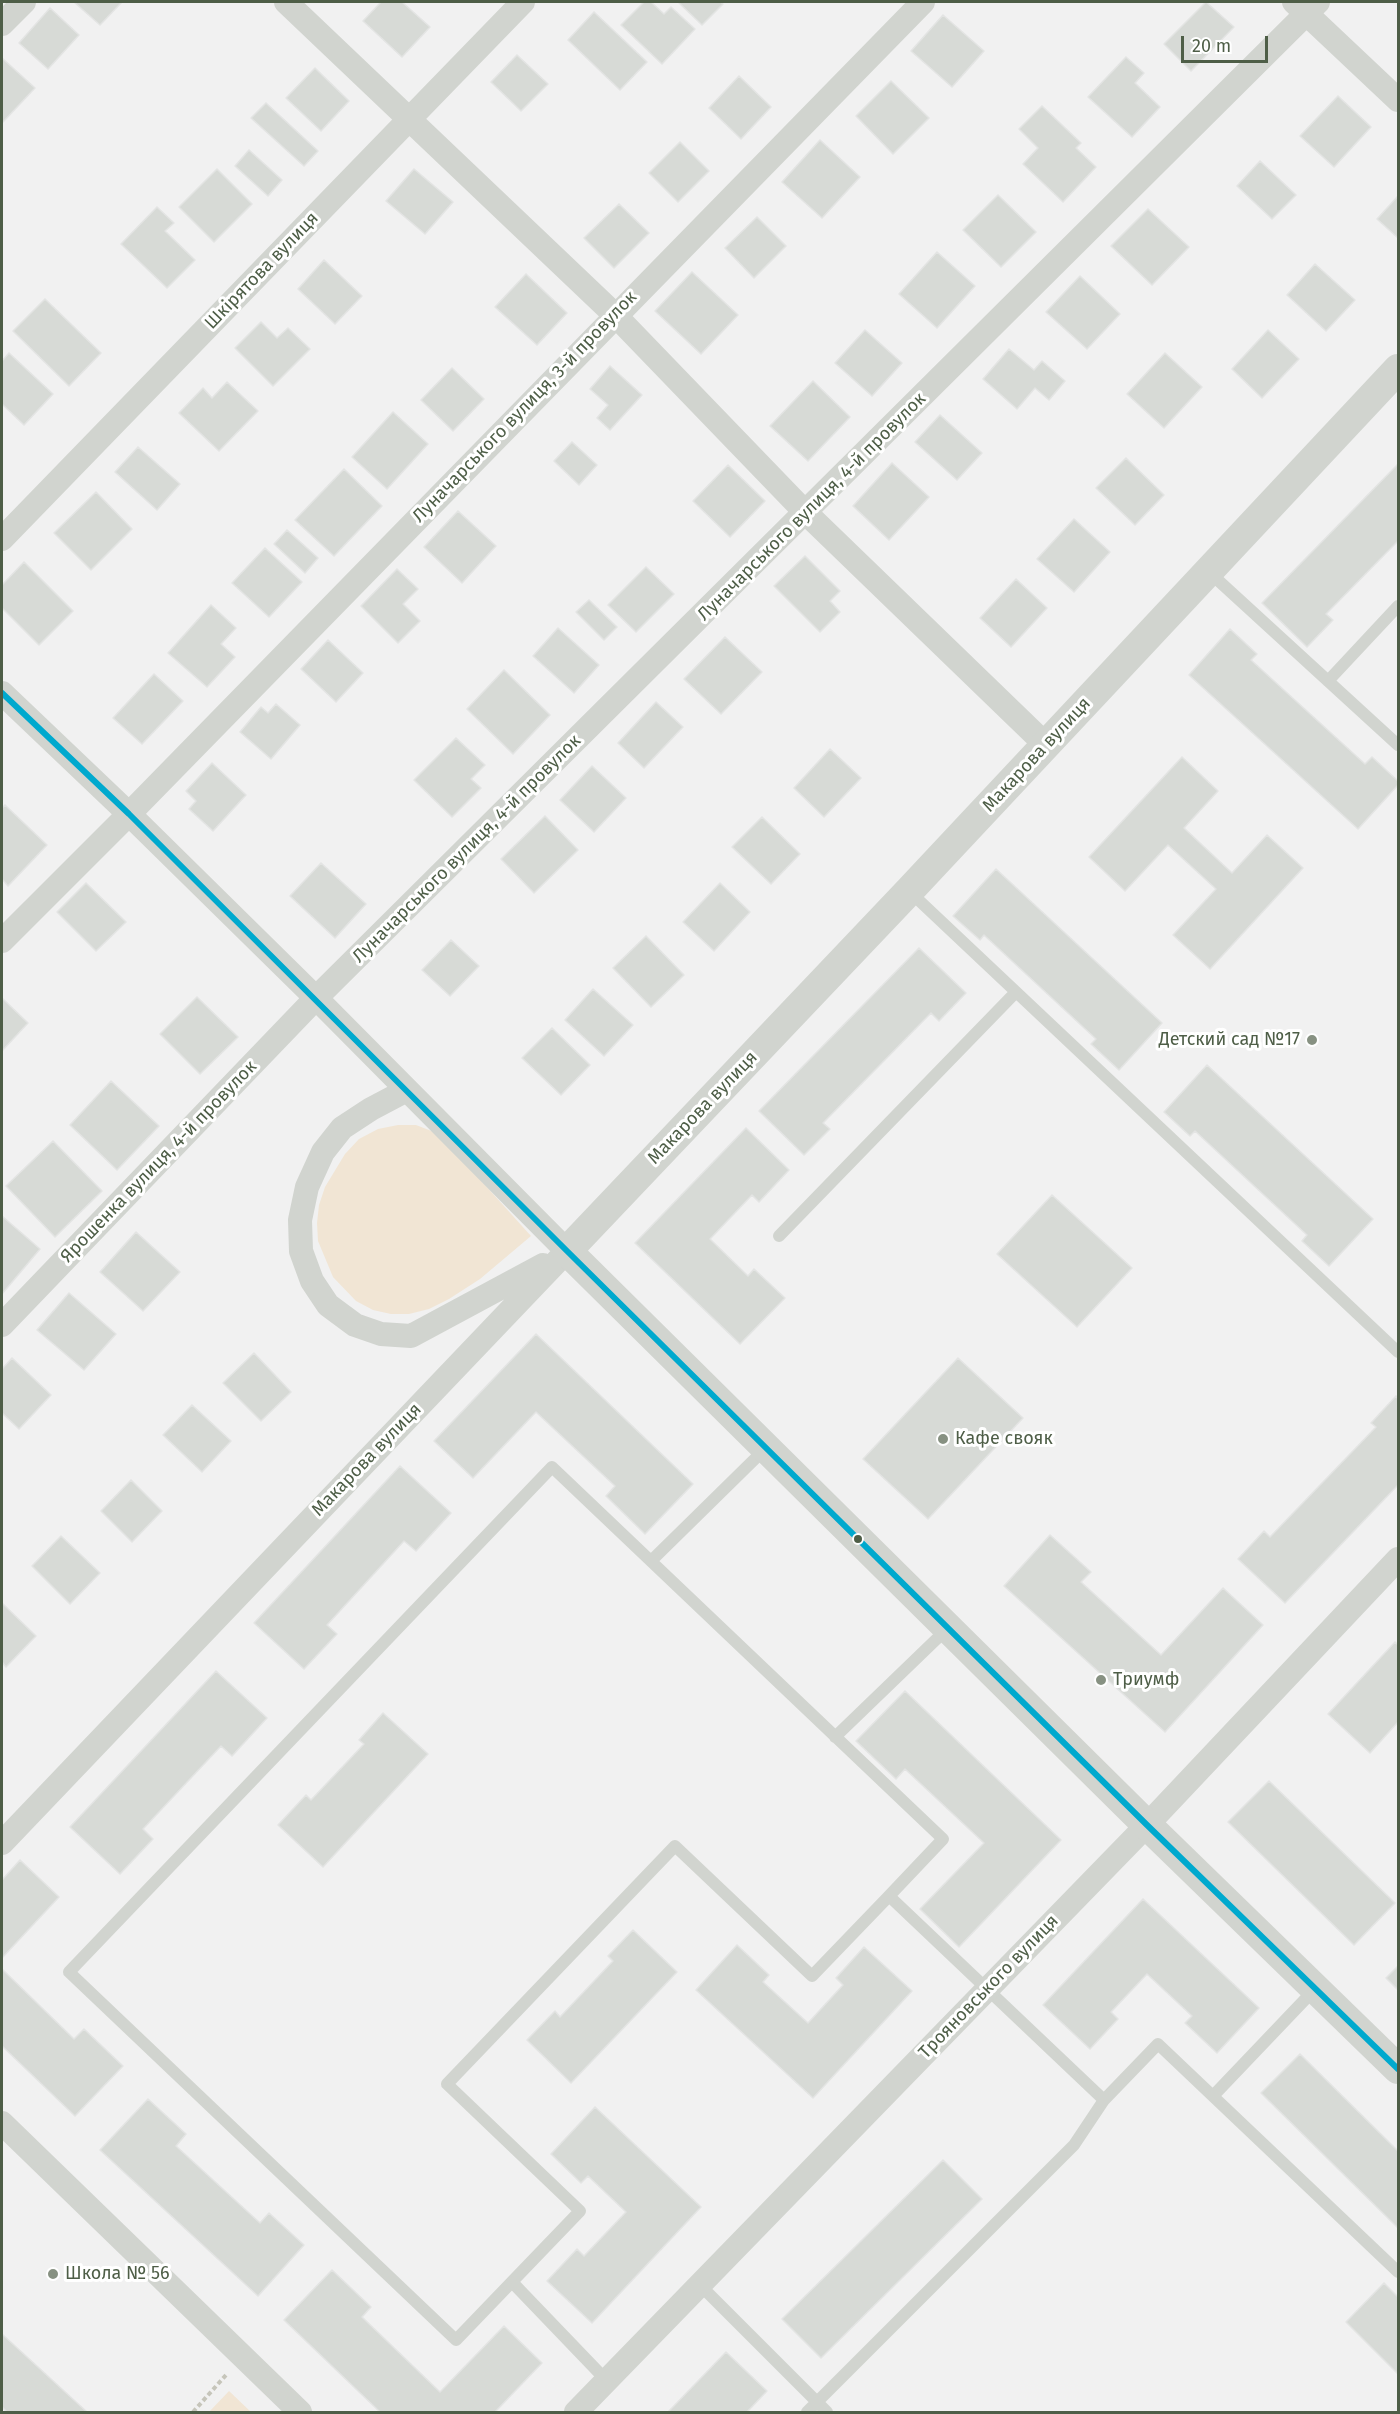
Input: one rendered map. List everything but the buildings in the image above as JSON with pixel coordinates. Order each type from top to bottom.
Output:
[{"type":"street","points":[[2,24],[24,2]]},
{"type":"street","points":[[286,2],[615,315],[806,513],[1046,745]]},
{"type":"street","name":"Шкірятова вулиця","points":[[2,539],[523,2]]},
{"type":"street","name":"Луначарського вулиця, 3-й провулок","points":[[2,941],[923,2]]},
{"type":"street","points":[[1306,5],[1398,100]]},
{"type":"street","name":"Луначарського вулиця, 4-й провулок","points":[[316,998],[806,513],[1306,5]]},
{"type":"street","name":"Макарова вулиця","points":[[2,1843],[909,891],[1398,369]]},
{"type":"street","points":[[2,693],[316,998],[766,1448],[1147,1825],[1398,2069]]},
{"type":"street","name":"Ярошенка вулиця, 4-й провулок","points":[[2,1325],[316,998]]},
{"type":"street","points":[[407,1090],[342,1128],[323,1152],[307,1187],[300,1220],[301,1251],[312,1281],[328,1305],[355,1324],[381,1334],[411,1336],[494,1293],[567,1251]]},
{"type":"street","name":"Трояновського вулиця","points":[[576,2412],[1147,1825],[1398,1559]]},
{"type":"street","points":[[2,2122],[300,2412]]},
{"type":"lane","points":[[1208,572],[1398,745]]},
{"type":"lane","points":[[1328,681],[1398,606]]},
{"type":"lane","points":[[909,891],[1398,1352]]},
{"type":"lane","points":[[779,1236],[1016,992]]},
{"type":"lane","points":[[651,1561],[766,1448]]},
{"type":"lane","points":[[552,1467],[835,1737],[943,1839],[812,1976],[675,1846],[447,2084],[580,2211],[456,2340],[69,1972],[552,1467]]},
{"type":"lane","points":[[835,1737],[948,1628]]},
{"type":"lane","points":[[889,1896],[1104,2100]]},
{"type":"lane","points":[[1213,2096],[1316,1988]]},
{"type":"lane","points":[[807,2412],[1074,2145],[1104,2100],[1158,2044],[1398,2272]]},
{"type":"lane","points":[[512,2282],[607,2381]]},
{"type":"lane","points":[[699,2285],[827,2412]]},
{"type":"path","points":[[193,2412],[243,2357]]},
{"type":"shaded area","points":[[398,1125],[416,1125],[434,1132],[531,1236],[480,1279],[449,1299],[429,1309],[409,1314],[391,1314],[373,1310],[356,1301],[333,1277],[318,1241],[319,1205],[325,1187],[345,1154],[359,1139],[378,1129]]},
{"type":"shaded area","points":[[229,2391],[251,2412],[209,2412]]},
{"type":"transit line","points":[[2,693],[129,814],[1147,1825],[1398,2069]]},
{"type":"place","name":"Детский сад №17","points":[[1312,1040]]},
{"type":"place","name":"Кафе свояк","points":[[943,1439]]},
{"type":"place","name":"Триумф","points":[[1101,1680]]},
{"type":"place","name":"Школа № 56","points":[[53,2274]]}]
